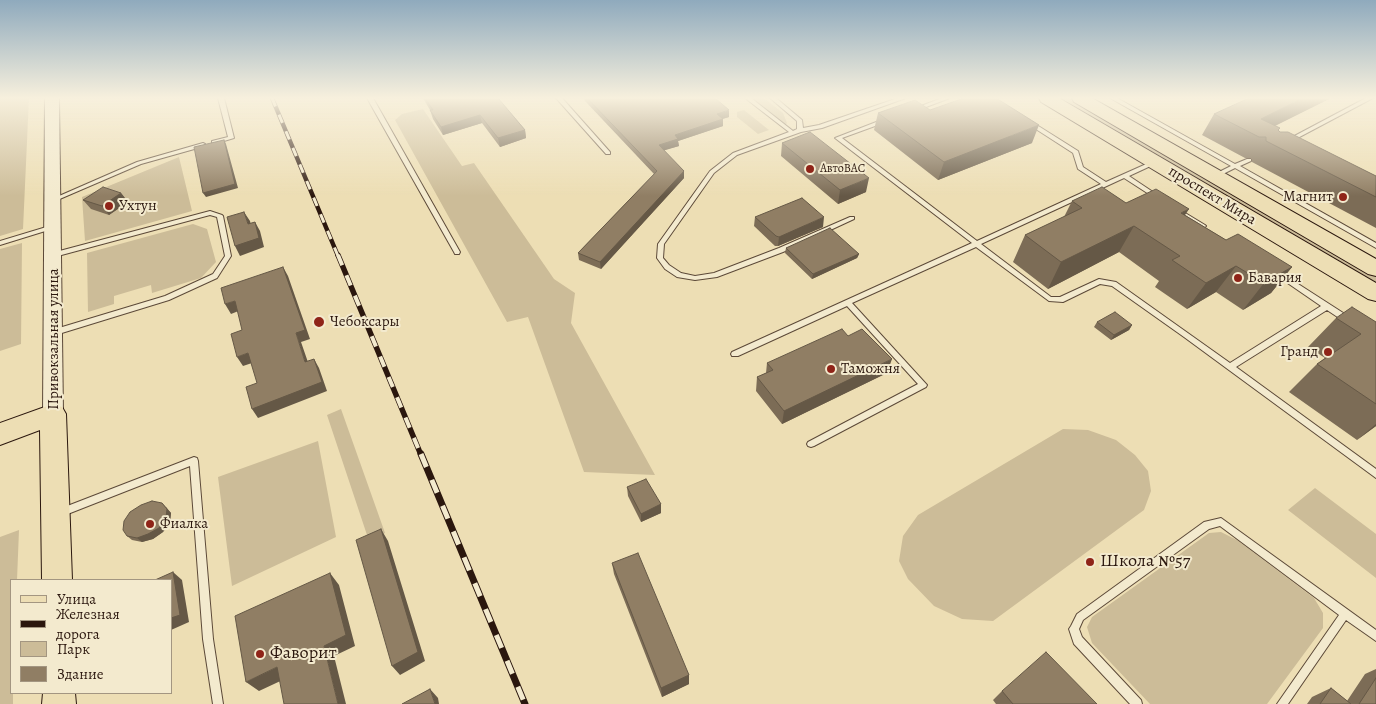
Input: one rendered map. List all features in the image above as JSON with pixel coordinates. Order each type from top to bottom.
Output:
[{"type":"main road","name":"проспект Мира","points":[[1102,131],[1376,293]]},
{"type":"main road","name":"проспект Мира","points":[[1137,131],[1376,269]]},
{"type":"main road","points":[[0,434],[53,414]]},
{"type":"main road","name":"Привокзальная улица","points":[[53,414],[57,579]]},
{"type":"street","name":"Привокзальная улица","points":[[53,131],[53,414]]},
{"type":"lane","points":[[53,200],[139,163],[231,138],[229,131]]},
{"type":"lane","points":[[389,131],[457,252]]},
{"type":"lane","points":[[589,131],[608,152]]},
{"type":"lane","points":[[798,131],[735,154],[712,172],[661,244],[660,258],[667,267],[678,275],[694,278],[715,275],[781,250],[852,218]]},
{"type":"lane","points":[[857,131],[838,138],[1049,299],[1061,300],[1099,281],[1114,284],[1230,366],[1376,474]]},
{"type":"lane","points":[[1042,131],[1076,152],[1080,168],[1106,184]]},
{"type":"lane","points":[[1172,131],[1376,246]]},
{"type":"lane","points":[[1289,149],[1280,145],[1307,131]]},
{"type":"lane","points":[[1215,176],[1249,160]]},
{"type":"lane","points":[[735,354],[1155,162]]},
{"type":"lane","points":[[1125,176],[1166,202]]},
{"type":"lane","points":[[1174,207],[1206,228]]},
{"type":"lane","points":[[52,333],[168,298],[215,276],[228,256],[220,216],[210,213],[54,255]]},
{"type":"lane","points":[[0,243],[53,227]]},
{"type":"lane","points":[[1271,270],[1352,322]]},
{"type":"lane","points":[[811,444],[923,385],[847,302]]},
{"type":"lane","points":[[1230,366],[1327,306]]},
{"type":"lane","points":[[56,515],[194,461],[208,639],[218,704]]},
{"type":"lane","points":[[1137,704],[1078,640],[1074,628],[1080,616],[1206,524],[1221,522],[1376,636]]},
{"type":"lane","points":[[1282,704],[1345,614]]},
{"type":"green space","points":[[0,131],[27,131],[23,229],[0,236]]},
{"type":"green space","points":[[401,131],[438,131],[462,166],[474,163],[554,279],[575,293],[571,323],[655,475],[584,472],[528,317],[507,322]]},
{"type":"green space","points":[[754,131],[767,131],[758,134]]},
{"type":"green space","points":[[1117,131],[1126,131],[1376,276],[1376,282]]},
{"type":"green space","points":[[179,157],[192,211],[85,241],[82,197]]},
{"type":"green space","points":[[193,224],[207,229],[216,262],[201,278],[152,293],[151,285],[114,296],[114,304],[88,312],[87,253]]},
{"type":"green space","points":[[22,243],[21,344],[0,351],[0,249]]},
{"type":"green space","points":[[341,409],[385,533],[369,541],[327,415]]},
{"type":"green space","points":[[1063,429],[1088,430],[1116,440],[1135,455],[1148,471],[1151,491],[1144,510],[993,621],[962,619],[934,606],[908,579],[899,561],[903,536],[918,515]]},
{"type":"green space","points":[[318,441],[336,537],[232,586],[218,477]]},
{"type":"green space","points":[[1315,488],[1376,534],[1376,578],[1288,510]]},
{"type":"green space","points":[[19,530],[17,579],[10,579],[10,694],[13,694],[13,704],[0,704],[0,537]]},
{"type":"green space","points":[[1221,532],[1237,540],[1314,598],[1323,613],[1323,628],[1267,704],[1150,704],[1092,643],[1087,627],[1092,617],[1209,533]]},
{"type":"building","points":[[492,131],[522,131],[498,138]]},
{"type":"building","points":[[619,131],[687,131],[675,135],[678,139],[659,145],[684,171],[600,262],[578,253],[657,171]]},
{"type":"building","points":[[902,131],[1024,131],[944,162]]},
{"type":"building","points":[[1247,131],[1288,132],[1376,176],[1376,197],[1266,141],[1266,137],[1259,137]]},
{"type":"building","points":[[810,132],[869,178],[840,190],[782,143]]},
{"type":"building","points":[[224,140],[235,184],[203,193],[194,147]]},
{"type":"building","points":[[103,187],[121,193],[102,206],[83,200]]},
{"type":"building","points":[[1102,187],[1126,203],[1156,189],[1189,209],[1181,213],[1226,240],[1238,234],[1292,267],[1264,283],[1236,266],[1206,283],[1172,260],[1180,256],[1134,226],[1061,262],[1025,235],[1082,208],[1072,201]]},
{"type":"building","points":[[802,198],[824,217],[779,237],[755,217]]},
{"type":"building","points":[[244,212],[248,224],[255,222],[259,238],[235,246],[227,217]]},
{"type":"building","points":[[830,228],[859,254],[813,274],[786,248]]},
{"type":"building","name":"Чебоксары","points":[[283,267],[305,330],[296,333],[305,362],[314,359],[322,382],[252,409],[246,387],[257,383],[248,353],[237,357],[231,334],[242,330],[235,301],[225,304],[221,288]]},
{"type":"building","points":[[1352,307],[1376,322],[1376,404],[1317,364],[1361,334],[1336,318]]},
{"type":"building","points":[[1115,312],[1132,325],[1114,335],[1097,322]]},
{"type":"building","points":[[842,329],[848,336],[862,329],[892,359],[784,411],[757,377],[773,370],[767,363]]},
{"type":"building","points":[[646,479],[661,504],[641,514],[627,487]]},
{"type":"building","name":"Фиалка","points":[[152,501],[162,503],[167,509],[166,518],[159,528],[137,538],[127,536],[123,530],[124,521],[130,512]]},
{"type":"building","points":[[381,529],[418,652],[392,666],[356,540]]},
{"type":"building","points":[[638,553],[689,675],[661,688],[612,563]]},
{"type":"building","points":[[173,572],[180,615],[172,618],[172,579],[157,579]]},
{"type":"building","points":[[330,573],[346,635],[324,646],[338,704],[284,704],[277,667],[246,682],[235,616]]},
{"type":"building","points":[[1046,652],[1097,704],[1013,704],[1002,691]]},
{"type":"building","points":[[1376,678],[1376,704],[1359,704]]},
{"type":"building","points":[[1331,688],[1351,704],[1320,704]]},
{"type":"building","points":[[430,689],[435,704],[402,704]]},
{"type":"railway","points":[[286,131],[338,256]]},
{"type":"railway","points":[[338,255],[421,455]]},
{"type":"railway","points":[[421,454],[525,704]]},
{"type":"place","name":"АвтоВАС","points":[[810,169]]},
{"type":"place","name":"Магнит","points":[[1343,197]]},
{"type":"place","name":"Ухтун","points":[[109,206]]},
{"type":"place","name":"Бавария","points":[[1238,278]]},
{"type":"place","name":"Чебоксары","points":[[319,322]]},
{"type":"place","name":"Гранд","points":[[1328,352]]},
{"type":"place","name":"Таможня","points":[[831,369]]},
{"type":"place","name":"Фиалка","points":[[150,524]]},
{"type":"place","name":"Школа №57","points":[[1090,562]]},
{"type":"place","name":"Фаворит","points":[[260,654]]}]
